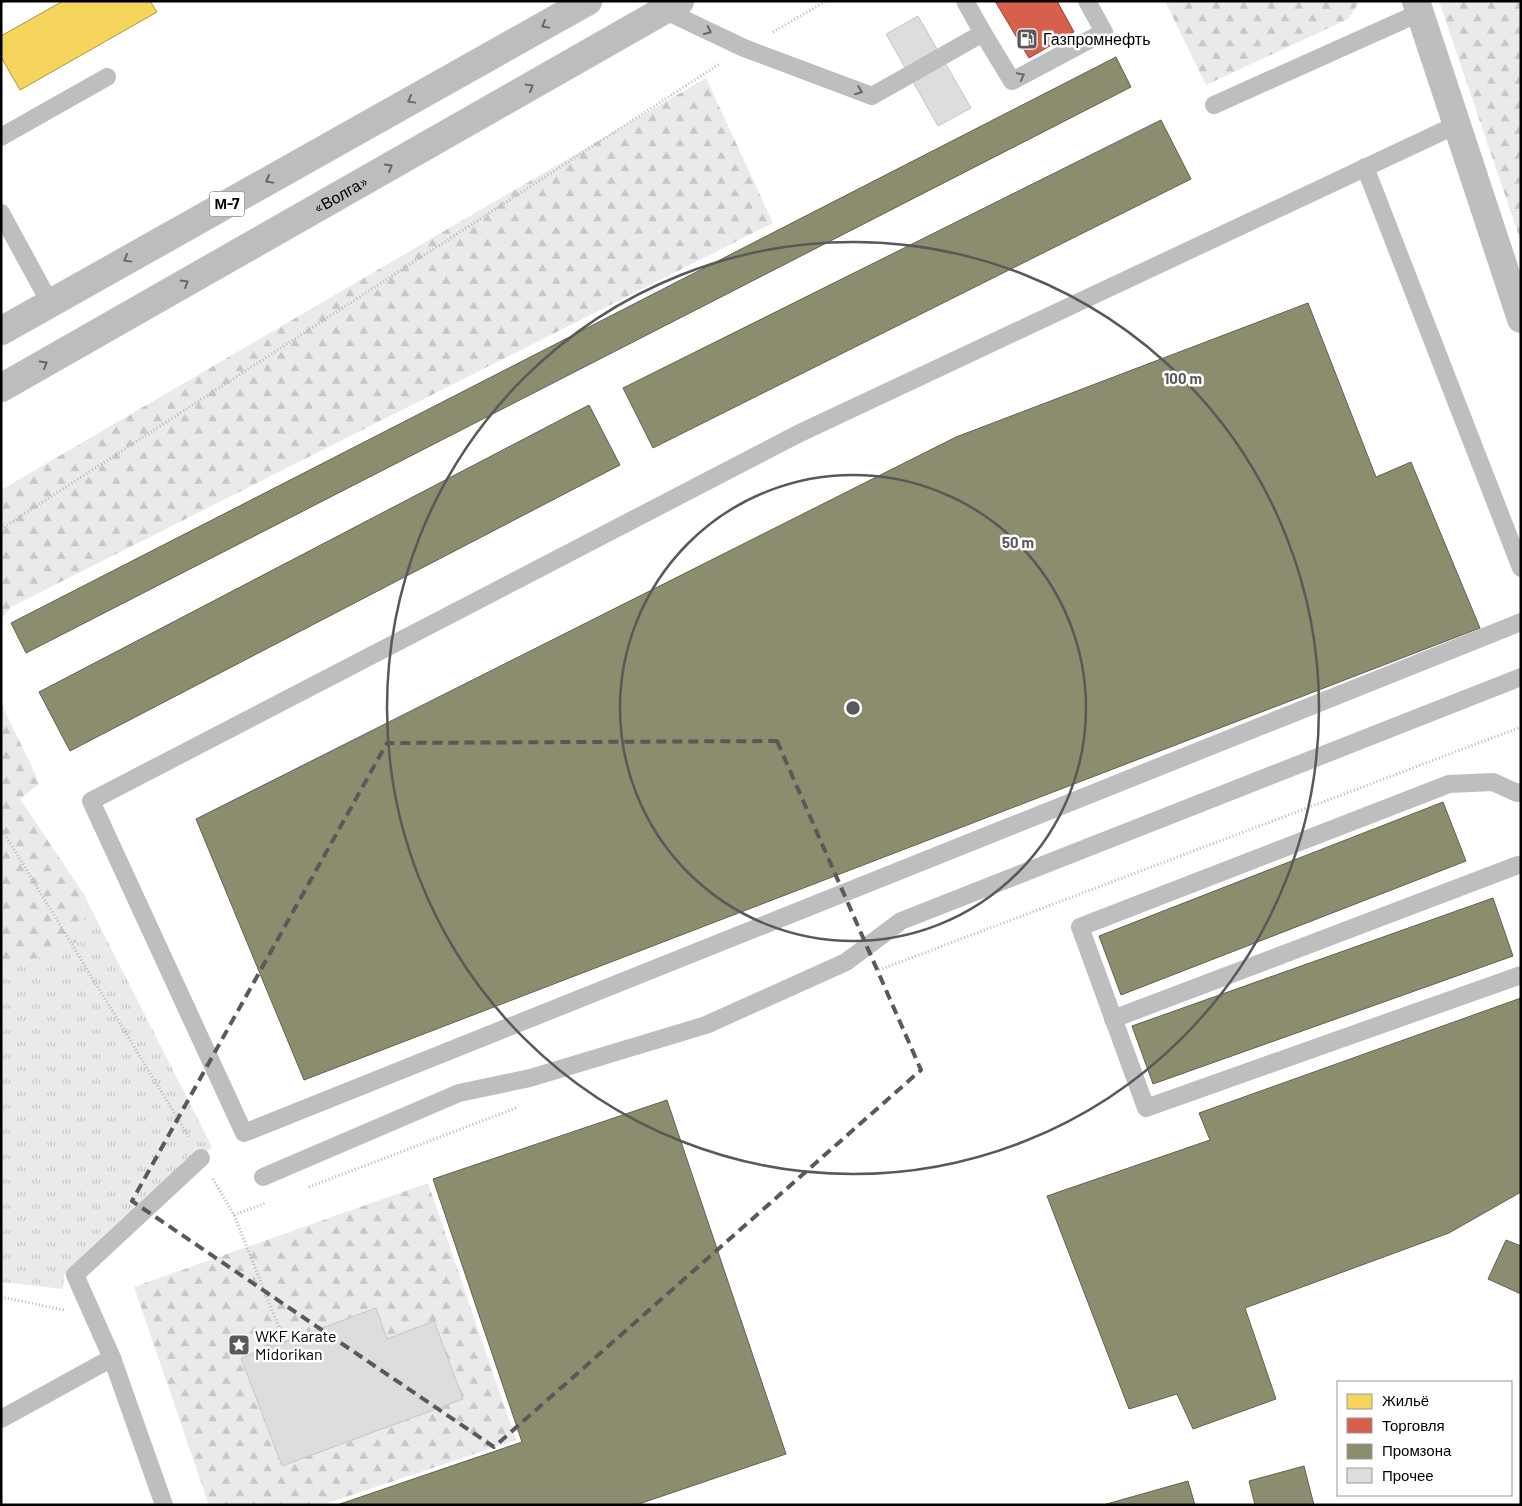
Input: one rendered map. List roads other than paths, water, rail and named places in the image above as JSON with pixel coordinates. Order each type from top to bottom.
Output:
[{"type":"highway","name":"М-7","points":[[1,331],[588,1]]},
{"type":"highway","name":"«Волга»","points":[[1,388],[672,6]]},
{"type":"street","points":[[1417,7],[1521,319]]},
{"type":"lane","points":[[965,1],[1012,80],[1104,32],[1087,1]]},
{"type":"lane","points":[[672,6],[744,48],[872,96],[983,33]]},
{"type":"lane","points":[[1214,105],[1417,7]]},
{"type":"lane","points":[[1,137],[107,77]]},
{"type":"lane","points":[[1456,125],[800,433],[91,801],[244,1133],[1521,622]]},
{"type":"lane","points":[[1365,167],[1521,568]]},
{"type":"lane","points":[[1,213],[50,303]]},
{"type":"lane","points":[[263,1177],[459,1093],[530,1078],[706,1025],[846,962],[901,921],[1521,677]]},
{"type":"lane","points":[[1519,797],[1494,782],[1449,784],[1080,926],[1146,1108],[1521,975]]},
{"type":"lane","points":[[1113,1019],[1520,864]]},
{"type":"lane","points":[[164,1505],[112,1358],[75,1275],[202,1158]]},
{"type":"lane","points":[[1,1419],[112,1358]]},
{"type":"place","name":"Газпромнефть","points":[[1027,39]]},
{"type":"place","name":"WKF Karate Midorikan","points":[[239,1345]]}]
